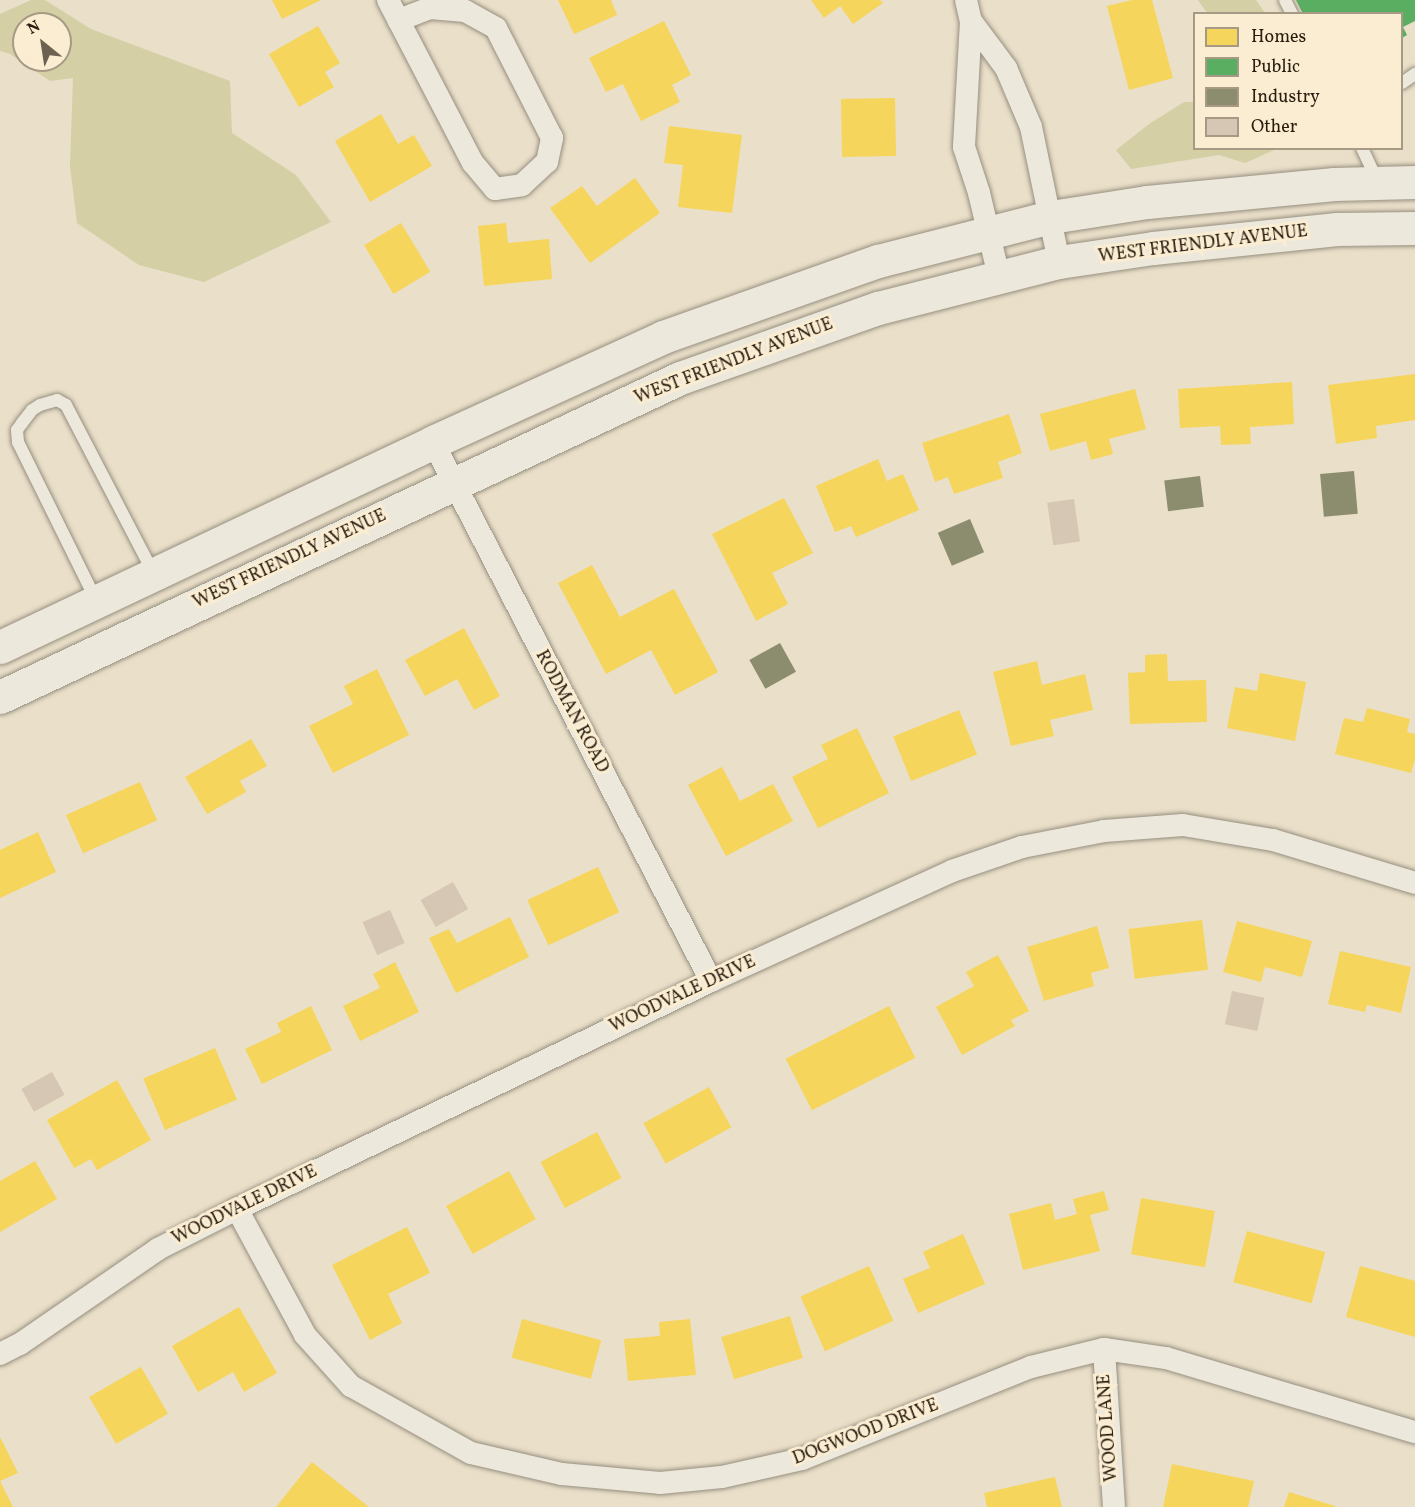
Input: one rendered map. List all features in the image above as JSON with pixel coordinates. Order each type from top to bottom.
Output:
[{"type":"main road","points":[[0,646],[433,442],[663,337],[878,261],[1051,217],[1147,202],[1334,184],[1415,182]]},
{"type":"main road","name":"WEST FRIENDLY AVENUE","points":[[0,697],[680,378],[878,308],[1059,262],[1153,248],[1337,229],[1415,228]]},
{"type":"street","points":[[388,0],[398,20],[473,163],[495,189],[522,185],[547,162],[552,138],[496,28],[465,11],[430,8],[398,20]]},
{"type":"street","points":[[969,10],[1006,68],[1031,127],[1059,262]]},
{"type":"street","points":[[969,10],[964,147],[999,276]]},
{"type":"street","name":"RODMAN ROAD","points":[[433,442],[452,483],[711,981]]},
{"type":"street","name":"WOODVALE DRIVE","points":[[0,1354],[20,1344],[158,1250],[237,1209],[711,981],[952,871],[1022,847],[1104,831],[1183,825],[1273,840],[1415,883]]},
{"type":"street","name":"DOGWOOD DRIVE","points":[[237,1209],[305,1335],[351,1386],[471,1453],[562,1474],[660,1483],[722,1478],[791,1462],[1031,1367],[1104,1349],[1166,1358],[1415,1432]]},
{"type":"street","name":"WOOD LANE","points":[[1104,1349],[1114,1507]]},
{"type":"lane","points":[[1363,150],[1378,183]]},
{"type":"lane","points":[[97,601],[18,442],[17,430],[25,418],[32,410],[49,401],[57,400],[66,405],[154,574]]},
{"type":"shaded area","points":[[31,0],[45,0],[64,12],[12,12],[12,55],[0,51],[0,14]]},
{"type":"shaded area","points":[[1198,0],[1256,0],[1264,12],[1206,12]]},
{"type":"shaded area","points":[[72,17],[91,29],[230,81],[232,133],[296,175],[331,222],[204,282],[139,265],[77,223],[70,166],[73,78],[50,81],[37,72],[72,72]]},
{"type":"shaded area","points":[[1184,102],[1193,102],[1193,150],[1274,150],[1245,163],[1219,155],[1131,169],[1116,150],[1149,124]]},
{"type":"building: Homes","points":[[272,0],[321,0],[282,19]]},
{"type":"building: Homes","points":[[558,0],[611,0],[617,15],[574,34]]},
{"type":"building: Homes","points":[[811,0],[880,0],[883,3],[853,24],[840,6],[824,18]]},
{"type":"building: Homes","points":[[1132,0],[1152,0],[1173,78],[1129,90],[1107,6]]},
{"type":"building: Homes","points":[[664,21],[691,75],[672,85],[680,102],[641,121],[623,84],[606,92],[589,58]]},
{"type":"building: Homes","points":[[318,26],[340,63],[325,72],[334,87],[299,107],[269,54]]},
{"type":"building: Homes","points":[[895,98],[896,156],[842,157],[841,99]]},
{"type":"building: Homes","points":[[381,114],[398,144],[414,135],[432,166],[370,202],[335,141]]},
{"type":"building: Homes","points":[[669,126],[742,135],[732,213],[678,207],[683,165],[664,163]]},
{"type":"building: Homes","points":[[635,178],[660,213],[590,263],[550,208],[582,186],[597,206]]},
{"type":"building: Homes","points":[[401,223],[430,272],[393,294],[364,245]]},
{"type":"building: Homes","points":[[506,223],[508,243],[549,239],[552,279],[484,286],[478,226]]},
{"type":"building: Homes","points":[[1415,374],[1415,420],[1376,426],[1377,438],[1336,444],[1328,385]]},
{"type":"building: Homes","points":[[1292,382],[1294,424],[1250,427],[1251,444],[1221,445],[1220,426],[1180,428],[1178,389]]},
{"type":"building: Homes","points":[[1135,389],[1146,429],[1109,439],[1113,454],[1091,460],[1086,441],[1050,451],[1040,414]]},
{"type":"building: Homes","points":[[1009,414],[1022,453],[998,462],[1003,478],[954,494],[948,477],[935,482],[922,443]]},
{"type":"building: Homes","points":[[878,459],[887,481],[903,474],[919,510],[856,537],[851,526],[835,532],[816,486]]},
{"type":"building: Homes","points":[[784,498],[813,553],[772,573],[788,604],[756,621],[712,534]]},
{"type":"building: Homes","points":[[592,565],[620,617],[674,589],[718,672],[675,695],[651,650],[606,674],[558,583]]},
{"type":"building: Homes","points":[[464,628],[500,696],[474,710],[457,679],[425,696],[405,660]]},
{"type":"building: Homes","points":[[1167,654],[1168,681],[1206,680],[1207,722],[1130,724],[1128,673],[1145,672],[1145,655]]},
{"type":"building: Homes","points":[[1037,661],[1042,685],[1085,674],[1093,710],[1050,720],[1054,736],[1011,746],[993,672]]},
{"type":"building: Homes","points":[[377,669],[409,735],[333,773],[309,726],[353,704],[344,686]]},
{"type":"building: Homes","points":[[1260,673],[1306,682],[1295,741],[1227,728],[1235,687],[1257,691]]},
{"type":"building: Homes","points":[[1367,708],[1410,719],[1407,732],[1415,734],[1415,759],[1411,773],[1335,754],[1344,718],[1363,722]]},
{"type":"building: Homes","points":[[959,710],[977,755],[911,781],[893,737]]},
{"type":"building: Homes","points":[[857,728],[889,793],[818,828],[792,777],[828,759],[821,745]]},
{"type":"building: Homes","points":[[251,739],[267,766],[240,781],[246,792],[207,814],[185,777]]},
{"type":"building: Homes","points":[[722,767],[740,801],[773,784],[793,821],[726,856],[688,785]]},
{"type":"building: Homes","points":[[140,782],[157,820],[83,853],[66,815]]},
{"type":"building: Homes","points":[[38,832],[56,872],[0,898],[0,850]]},
{"type":"building: Homes","points":[[598,867],[619,912],[548,945],[527,900]]},
{"type":"building: Homes","points":[[510,917],[529,957],[456,993],[429,938],[449,929],[457,943]]},
{"type":"building: Homes","points":[[1202,920],[1208,970],[1135,979],[1129,929]]},
{"type":"building: Homes","points":[[1237,921],[1312,941],[1302,977],[1265,967],[1261,982],[1223,972]]},
{"type":"building: Homes","points":[[1097,926],[1109,968],[1091,973],[1094,986],[1044,1001],[1027,947]]},
{"type":"building: Homes","points":[[1340,951],[1411,967],[1401,1013],[1367,1005],[1365,1012],[1328,1004]]},
{"type":"building: Homes","points":[[998,955],[1029,1011],[1011,1020],[1015,1026],[962,1055],[936,1007],[974,986],[966,972]]},
{"type":"building: Homes","points":[[395,962],[419,1012],[360,1041],[343,1006],[380,988],[373,974]]},
{"type":"building: Homes","points":[[311,1006],[332,1050],[262,1084],[245,1049],[281,1032],[277,1023]]},
{"type":"building: Homes","points":[[889,1006],[915,1058],[812,1110],[786,1059]]},
{"type":"building: Homes","points":[[215,1048],[237,1100],[165,1130],[143,1078]]},
{"type":"building: Homes","points":[[117,1080],[151,1140],[97,1170],[91,1159],[74,1168],[47,1120]]},
{"type":"building: Homes","points":[[709,1087],[731,1127],[666,1164],[643,1123]]},
{"type":"building: Homes","points":[[597,1132],[621,1178],[565,1208],[540,1162]]},
{"type":"building: Homes","points":[[35,1161],[57,1199],[0,1232],[0,1181]]},
{"type":"building: Homes","points":[[509,1171],[536,1219],[473,1254],[446,1206]]},
{"type":"building: Homes","points":[[1104,1191],[1109,1210],[1090,1215],[1100,1251],[1023,1270],[1009,1214],[1051,1203],[1055,1220],[1077,1214],[1073,1199]]},
{"type":"building: Homes","points":[[1141,1198],[1215,1211],[1205,1267],[1131,1254]]},
{"type":"building: Homes","points":[[407,1227],[430,1273],[388,1294],[402,1323],[370,1340],[332,1265]]},
{"type":"building: Homes","points":[[1247,1231],[1325,1252],[1312,1303],[1233,1282]]},
{"type":"building: Homes","points":[[963,1234],[985,1284],[918,1313],[903,1279],[930,1268],[923,1252]]},
{"type":"building: Homes","points":[[869,1266],[893,1321],[825,1351],[800,1297]]},
{"type":"building: Homes","points":[[1360,1266],[1415,1281],[1415,1337],[1346,1317]]},
{"type":"building: Homes","points":[[239,1307],[277,1373],[244,1392],[233,1372],[198,1392],[172,1346]]},
{"type":"building: Homes","points":[[790,1316],[803,1358],[734,1379],[721,1337]]},
{"type":"building: Homes","points":[[522,1319],[601,1340],[591,1379],[512,1358]]},
{"type":"building: Homes","points":[[690,1319],[696,1375],[628,1381],[624,1339],[660,1336],[659,1322]]},
{"type":"building: Homes","points":[[141,1367],[168,1414],[116,1444],[89,1397]]},
{"type":"building: Homes","points":[[0,1437],[18,1473],[0,1481]]},
{"type":"building: Homes","points":[[312,1462],[369,1507],[276,1507]]},
{"type":"building: Homes","points":[[1172,1464],[1254,1481],[1248,1507],[1163,1507]]},
{"type":"building: Homes","points":[[1055,1477],[1062,1507],[987,1507],[984,1493]]},
{"type":"building: Homes","points":[[0,1481],[13,1507],[0,1507]]},
{"type":"building: Homes","points":[[1289,1492],[1335,1506],[1335,1507],[1284,1507]]},
{"type":"building: Public","points":[[1296,0],[1415,0],[1415,21],[1403,27],[1403,12],[1302,12]]},
{"type":"building: Industry","points":[[1354,471],[1358,514],[1324,517],[1320,474]]},
{"type":"building: Industry","points":[[1200,476],[1204,507],[1168,511],[1164,480]]},
{"type":"building: Industry","points":[[970,519],[984,552],[952,566],[938,533]]},
{"type":"building: Industry","points":[[780,643],[796,672],[765,689],[749,660]]},
{"type":"building: Other","points":[[1074,499],[1080,542],[1053,545],[1047,503]]},
{"type":"building: Other","points":[[453,882],[468,909],[436,927],[421,900]]},
{"type":"building: Other","points":[[390,910],[405,943],[377,955],[363,922]]},
{"type":"building: Other","points":[[1232,991],[1264,998],[1257,1031],[1225,1024]]},
{"type":"building: Other","points":[[52,1072],[65,1095],[34,1112],[21,1089]]}]
